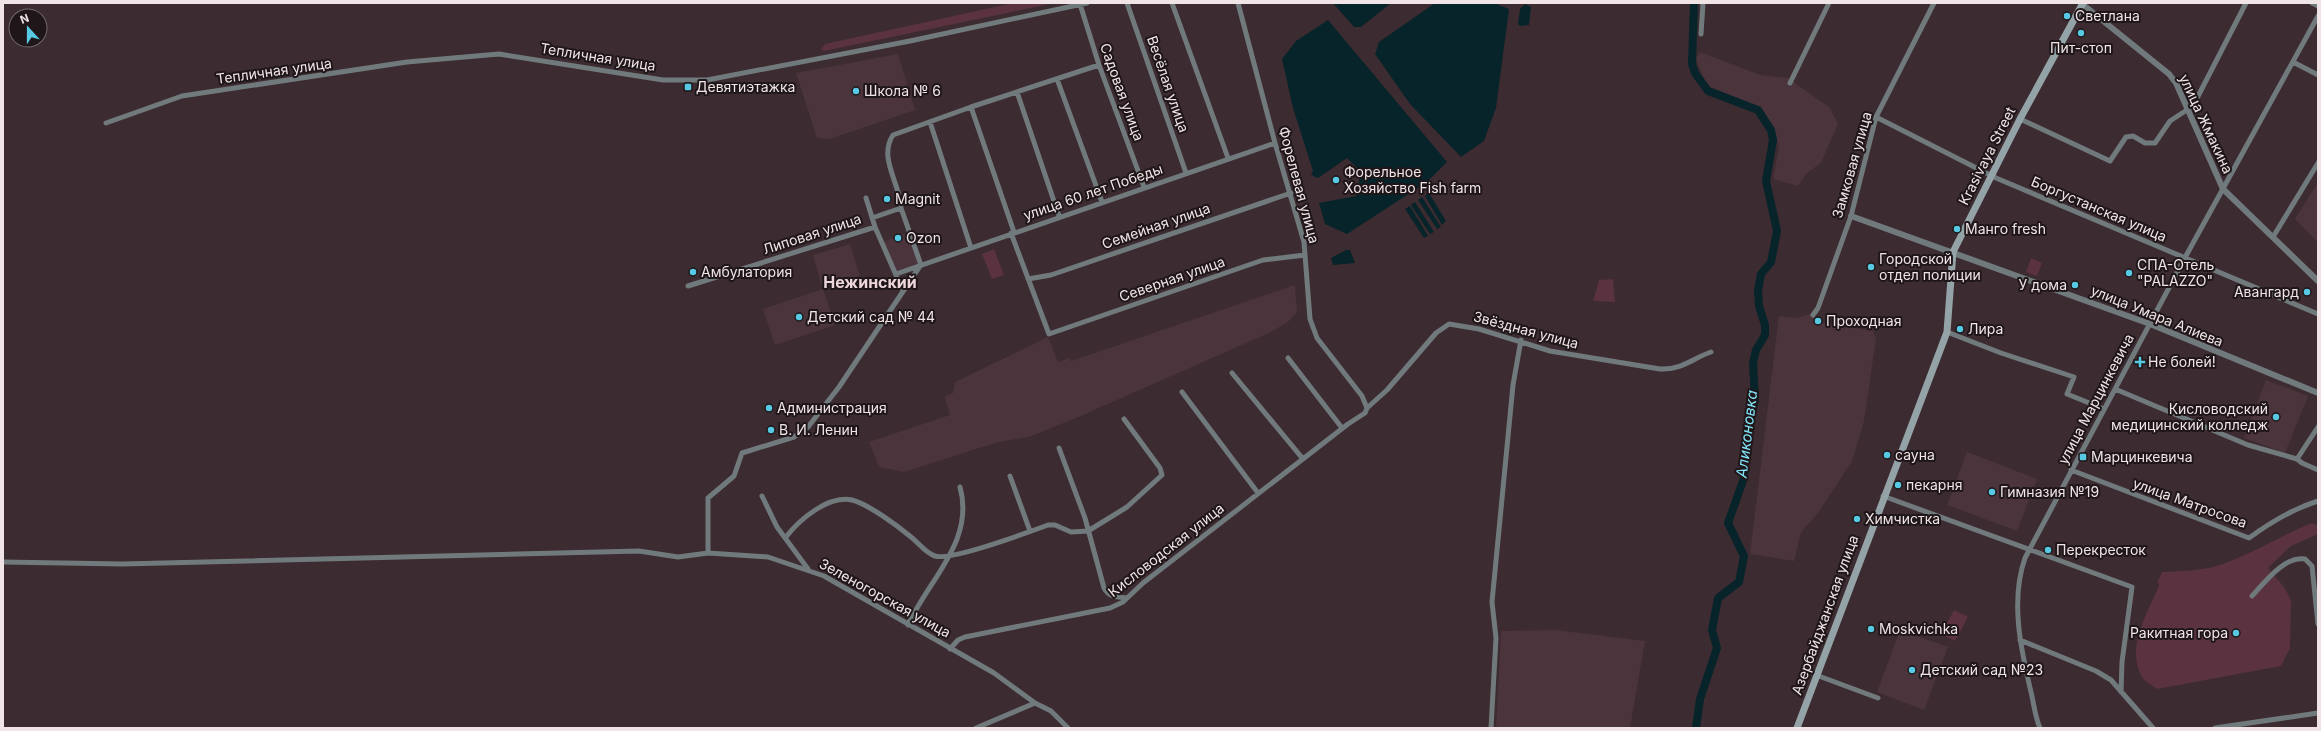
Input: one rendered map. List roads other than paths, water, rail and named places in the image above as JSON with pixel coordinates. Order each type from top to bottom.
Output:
[{"type":"main road","name":"Krasivaya Street","points":[[1946,332],[1953,252],[2020,119],[2082,3]]},
{"type":"main road","name":"Азербайджанская улица","points":[[1797,728],[1883,496],[1946,332]]},
{"type":"street","name":"Тепличная улица","points":[[106,123],[182,96],[406,62],[476,55],[500,54],[663,80],[707,80],[910,41],[1086,3]]},
{"type":"street","name":"Весёлая улица","points":[[1127,3],[1186,173]]},
{"type":"street","points":[[1172,3],[1228,158]]},
{"type":"street","name":"Форелевая улица","points":[[1238,3],[1275,142],[1304,242],[1310,319],[1317,338],[1362,396],[1367,408]]},
{"type":"street","points":[[1701,34],[1703,3]]},
{"type":"street","points":[[1790,83],[1829,3]]},
{"type":"street","name":"Замковая улица","points":[[1813,316],[1818,308],[1851,216],[1876,117],[1934,3]]},
{"type":"street","name":"улица Жмакина","points":[[2082,3],[2170,74],[2188,110],[2223,189],[2318,281]]},
{"type":"street","points":[[2020,119],[2110,161],[2126,137],[2133,136],[2145,143],[2155,143],[2170,121],[2179,113],[2188,110],[2196,101],[2246,3]]},
{"type":"street","points":[[2312,3],[2318,6]]},
{"type":"street","name":"Садовая улица","points":[[1080,4],[1099,65],[1144,187]]},
{"type":"street","name":"улица Марцинкевича","points":[[2040,728],[2020,640],[2020,574],[2029,549],[2185,258],[2318,16]]},
{"type":"street","points":[[2293,62],[2318,75]]},
{"type":"street","points":[[708,553],[708,498],[734,476],[742,453],[794,437],[808,426],[839,387],[921,266],[901,208],[901,199],[887,156],[887,144],[893,135],[971,106],[1099,65]]},
{"type":"street","points":[[1057,79],[1102,202]]},
{"type":"street","points":[[1016,92],[1059,216]]},
{"type":"street","points":[[971,106],[1028,279]]},
{"type":"street","name":"Боргустанская улица","points":[[1876,117],[1991,176],[2318,314]]},
{"type":"street","points":[[930,122],[971,248]]},
{"type":"street","name":"улица 60 лет Победы","points":[[896,274],[1275,142]]},
{"type":"street","points":[[2273,237],[2318,163]]},
{"type":"street","name":"Семейная улица","points":[[1028,279],[1051,275],[1291,193]]},
{"type":"street","points":[[866,198],[875,227],[903,291]]},
{"type":"street","points":[[872,218],[901,208]]},
{"type":"street","name":"улица Умара Алиева","points":[[1851,216],[2150,324],[2318,393]]},
{"type":"street","name":"Липовая улица","points":[[688,286],[875,227]]},
{"type":"street","name":"Северная улица","points":[[1028,279],[1049,334],[1263,260],[1305,255]]},
{"type":"street","name":"Звёздная улица","points":[[1367,408],[1387,390],[1436,333],[1449,324],[1467,326],[1522,340],[1550,351],[1660,369],[1678,368],[1711,352]]},
{"type":"street","points":[[1946,332],[2001,353],[2074,377],[2067,394],[2104,409]]},
{"type":"street","points":[[1491,728],[1496,638],[1492,602],[1513,385],[1522,340]]},
{"type":"street","points":[[1288,358],[1342,428]]},
{"type":"street","points":[[1232,373],[1303,460]]},
{"type":"street","points":[[2115,389],[2248,445],[2297,459],[2302,463],[2318,470]]},
{"type":"street","points":[[1182,392],[1258,493]]},
{"type":"street","name":"Кисловодская улица","points":[[950,649],[958,640],[965,637],[1117,606],[1258,493],[1303,460],[1342,428],[1361,416],[1367,408]]},
{"type":"street","points":[[786,537],[805,516],[840,500],[850,500],[861,503],[910,536],[928,553],[935,556],[950,556],[1048,525],[1055,525],[1071,532],[1088,531],[1122,511],[1162,475],[1160,468],[1124,419]]},
{"type":"street","points":[[2297,459],[2318,427]]},
{"type":"street","points":[[1058,448],[1088,531],[1104,588],[1108,594],[1127,598]]},
{"type":"street","name":"улица Матросова","points":[[2071,470],[2140,498],[2249,538],[2273,520],[2304,505],[2318,501]]},
{"type":"street","points":[[1010,476],[1030,531]]},
{"type":"street","points":[[908,624],[950,556],[964,513],[964,502],[960,487]]},
{"type":"street","points":[[762,496],[777,526],[808,569]]},
{"type":"street","points":[[1883,496],[2132,587],[2122,662],[2122,692]]},
{"type":"street","name":"Зеленогорская улица","points":[[3,562],[122,564],[638,551],[678,556],[708,553],[768,557],[808,569],[831,579],[1011,684],[1035,703],[1051,711],[1068,728]]},
{"type":"street","points":[[2252,596],[2273,574],[2296,559],[2306,559],[2312,566],[2318,624]]},
{"type":"street","points":[[2020,640],[2096,671],[2111,680],[2153,728]]},
{"type":"street","points":[[1816,675],[1878,698]]},
{"type":"street","points":[[976,728],[1035,703]]},
{"type":"street","points":[[2215,728],[2318,713]]},
{"type":"water","points":[[1333,3],[1391,3],[1361,27],[1354,27]]},
{"type":"water","points":[[1435,3],[1494,3],[1509,9],[1496,108],[1484,141],[1461,157],[1410,104],[1375,54],[1379,42]]},
{"type":"water","points":[[1525,4],[1531,7],[1529,25],[1520,26],[1518,24],[1520,9]]},
{"type":"water","points":[[1328,20],[1447,162],[1427,182],[1347,234],[1325,224],[1319,203],[1356,196],[1361,172],[1347,158],[1318,178],[1311,175],[1313,171],[1293,108],[1282,59],[1296,41]]},
{"type":"water","points":[[1429,193],[1446,221],[1442,225],[1425,196]]},
{"type":"water","points":[[1422,197],[1441,227],[1437,229],[1418,200]]},
{"type":"water","points":[[1415,202],[1434,232],[1430,234],[1411,205]]},
{"type":"water","points":[[1410,206],[1428,236],[1424,238],[1405,209]]},
{"type":"water","points":[[1346,250],[1350,250],[1355,263],[1333,265],[1331,258]]},
{"type":"waterway","name":"Аликоновка","points":[[1694,3],[1692,64],[1695,73],[1708,91],[1758,110],[1771,130],[1773,140],[1766,181],[1777,231],[1771,262],[1761,274],[1758,291],[1759,306],[1765,325],[1765,335],[1756,350],[1753,363],[1755,399],[1746,439],[1744,478],[1728,523],[1744,556],[1739,582],[1718,598],[1712,630],[1717,648],[1700,699],[1696,728]]},
{"type":"place","name":"Светлана","points":[[2067,16]]},
{"type":"place","name":"Пит-стоп","points":[[2081,33]]},
{"type":"place","name":"Девятиэтажка","points":[[688,87]]},
{"type":"place","name":"Школа № 6","points":[[856,91]]},
{"type":"place","name":"Форельное Хозяйство Fish farm","points":[[1336,180]]},
{"type":"place","name":"Magnit","points":[[887,199]]},
{"type":"place","name":"Манго fresh","points":[[1957,229]]},
{"type":"place","name":"Ozon","points":[[898,238]]},
{"type":"place","name":"Городской отдел полиции","points":[[1871,267]]},
{"type":"place","name":"Амбулатория","points":[[693,272]]},
{"type":"place","name":"СПА-Отель \"PALAZZO\"","points":[[2129,273]]},
{"type":"place","name":"У дома","points":[[2075,285]]},
{"type":"place","name":"Авангард","points":[[2307,292]]},
{"type":"place","name":"Детский сад № 44","points":[[799,317]]},
{"type":"place","name":"Проходная","points":[[1818,321]]},
{"type":"place","name":"Лира","points":[[1960,329]]},
{"type":"place","name":"Не болей!","points":[[2140,362]]},
{"type":"place","name":"Администрация","points":[[769,408]]},
{"type":"place","name":"Кисловодский медицинский колледж","points":[[2276,417]]},
{"type":"place","name":"В. И. Ленин","points":[[771,430]]},
{"type":"place","name":"сауна","points":[[1887,455]]},
{"type":"place","name":"Марцинкевича","points":[[2083,457]]},
{"type":"place","name":"пекарня","points":[[1898,485]]},
{"type":"place","name":"Гимназия №19","points":[[1992,492]]},
{"type":"place","name":"Химчистка","points":[[1857,519]]},
{"type":"place","name":"Перекресток","points":[[2048,550]]},
{"type":"place","name":"Moskvichka","points":[[1871,629]]},
{"type":"place","name":"Ракитная гора","points":[[2236,633]]},
{"type":"place","name":"Детский сад №23","points":[[1912,670]]},
{"type":"district","name":"Нежинский","points":[[870,282]]}]
